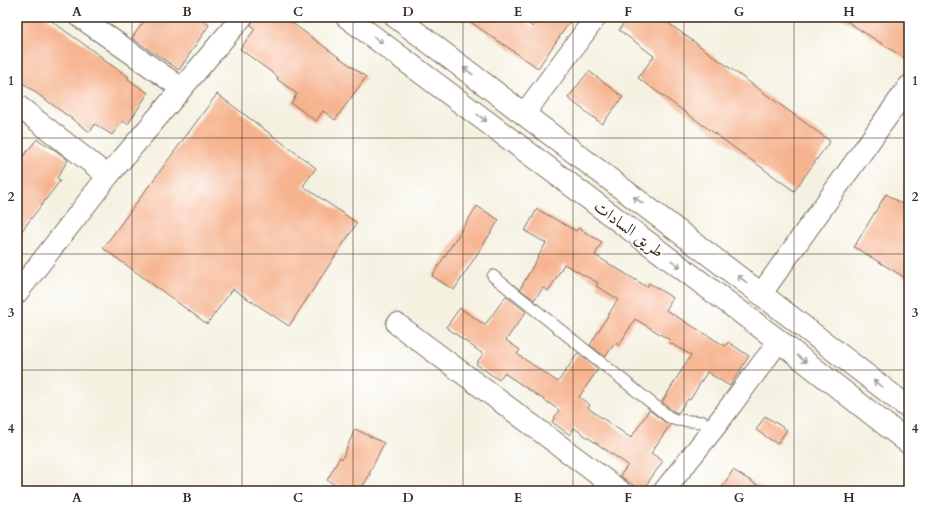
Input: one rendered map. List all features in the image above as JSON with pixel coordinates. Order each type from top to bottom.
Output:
[{"type":"main road","name":"طريق السادات","points":[[347,17],[779,341],[909,443]]},
{"type":"main road","name":"طريق السادات","points":[[396,17],[909,408]]},
{"type":"street","points":[[80,17],[181,88]]},
{"type":"street","points":[[17,293],[108,176],[242,17]]},
{"type":"street","points":[[524,114],[596,17]]},
{"type":"street","points":[[761,294],[909,86]]},
{"type":"street","points":[[17,105],[108,176]]},
{"type":"street","points":[[397,324],[620,491]]},
{"type":"street","points":[[664,491],[714,428],[779,341]]},
{"type":"lane","points":[[493,276],[669,417],[676,420],[703,422],[714,428]]},
{"type":"building","points":[[17,17],[46,17],[103,58],[102,59],[129,77],[128,79],[148,93],[128,124],[122,121],[112,135],[95,124],[90,132],[17,79]]},
{"type":"building","points":[[147,17],[197,17],[209,25],[179,70],[132,38]]},
{"type":"building","points":[[254,17],[284,17],[366,77],[335,120],[323,111],[316,121],[291,103],[297,94],[277,79],[278,77],[240,49],[255,29],[251,25]]},
{"type":"building","points":[[463,17],[518,17],[533,27],[539,17],[573,17],[538,68]]},
{"type":"building","points":[[628,17],[660,17],[830,141],[794,191],[638,78],[654,56],[619,30]]},
{"type":"building","points":[[840,17],[909,17],[909,61]]},
{"type":"building","points":[[589,71],[623,97],[602,124],[568,98]]},
{"type":"building","points":[[217,94],[316,168],[303,186],[357,223],[289,326],[233,289],[207,324],[103,248]]},
{"type":"building","points":[[37,139],[68,160],[57,178],[60,181],[17,237],[17,164]]},
{"type":"building","points":[[886,194],[909,208],[909,280],[854,247]]},
{"type":"building","points":[[477,206],[499,220],[454,290],[432,276]]},
{"type":"building","points":[[537,209],[576,231],[578,228],[602,242],[595,255],[647,287],[649,283],[673,298],[666,310],[725,346],[728,342],[749,356],[730,386],[707,372],[690,400],[688,399],[678,413],[673,411],[662,402],[691,355],[668,342],[670,340],[635,319],[619,345],[615,343],[605,357],[590,345],[618,299],[596,286],[598,283],[564,264],[549,291],[543,288],[534,300],[520,289],[546,243],[525,231]]},
{"type":"building","points":[[506,296],[526,312],[506,340],[520,350],[517,354],[558,382],[578,353],[598,369],[579,397],[590,405],[588,408],[631,438],[649,410],[670,425],[651,453],[663,461],[642,491],[620,476],[628,465],[574,428],[570,435],[552,422],[559,410],[504,373],[499,380],[476,364],[483,354],[446,327],[460,308],[485,325]]},
{"type":"building","points":[[765,416],[787,430],[777,444],[756,430]]},
{"type":"building","points":[[355,429],[384,443],[370,474],[360,491],[346,491],[327,480],[340,457],[342,459]]},
{"type":"building","points":[[733,470],[767,491],[720,491]]}]
